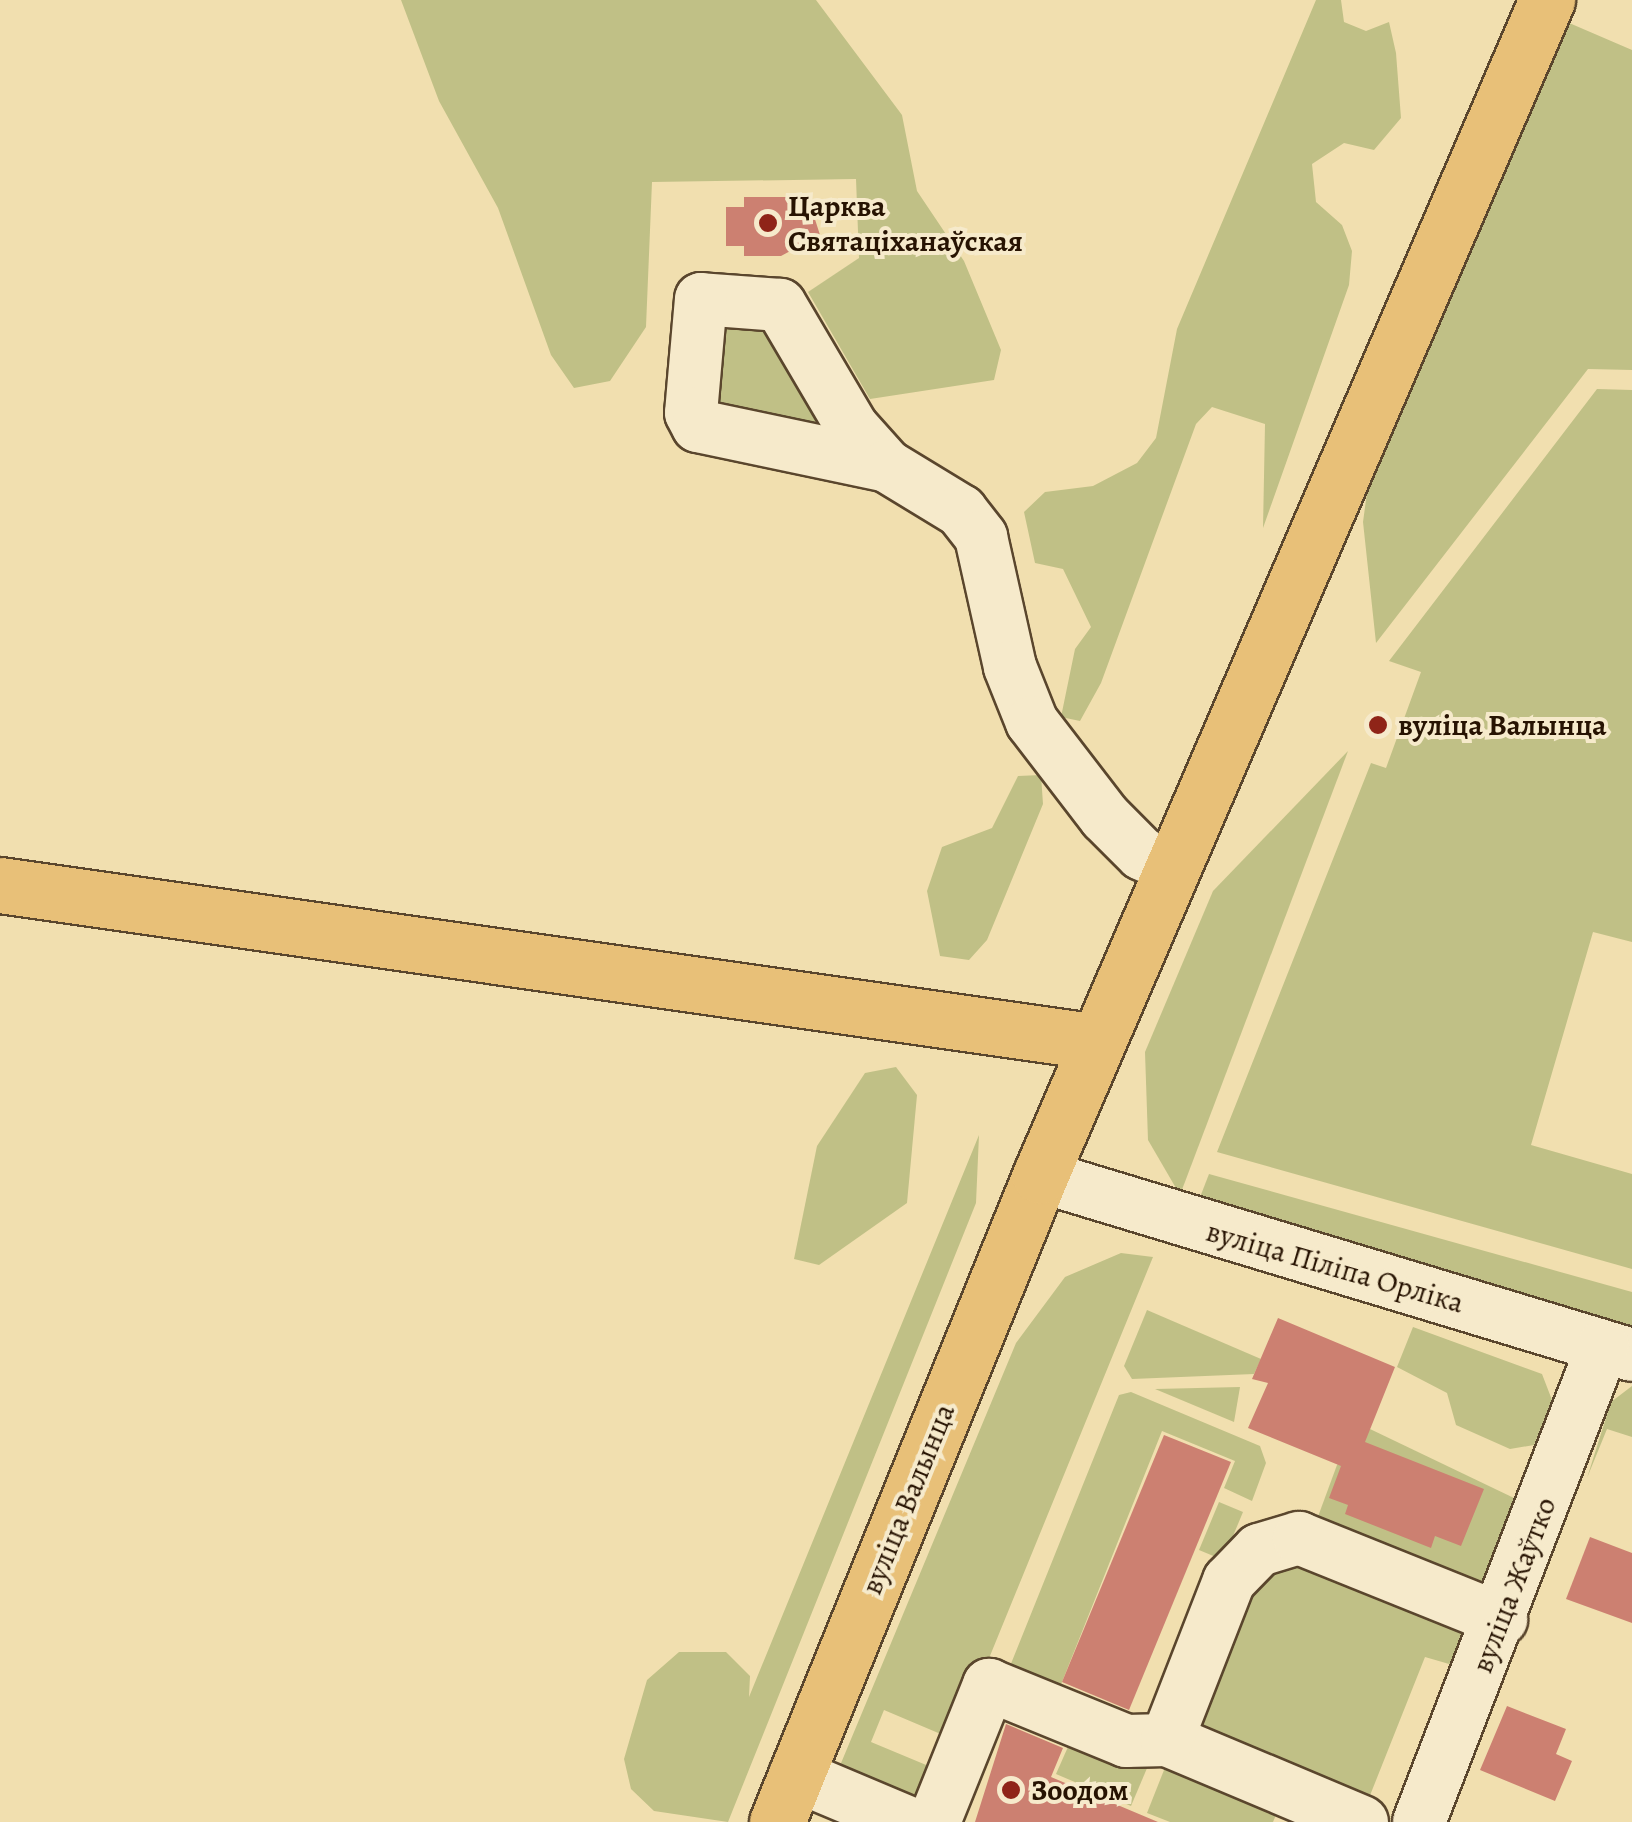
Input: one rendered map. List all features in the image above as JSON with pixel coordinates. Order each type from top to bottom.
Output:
[{"type":"main road","name":"вуліца Валынца","points":[[786,1799],[1040,1176],[1547,0]]},
{"type":"main road","points":[[0,884],[1097,1042]]},
{"type":"street","points":[[886,466],[973,524],[1032,722],[1105,816],[1142,854],[1171,867]]},
{"type":"street","name":"вуліца Піліпа Орліка","points":[[1040,1176],[1618,1350]]},
{"type":"street","name":"вуліца Жаўтко","points":[[1419,1822],[1618,1350]]},
{"type":"street","points":[[1167,1740],[1229,1581],[1278,1542],[1299,1538],[1501,1620]]},
{"type":"street","points":[[934,1822],[989,1685],[1126,1741],[1167,1740],[1362,1822]]},
{"type":"street","points":[[786,1799],[907,1822]]},
{"type":"green space","points":[[401,0],[816,0],[902,115],[917,191],[964,261],[1001,350],[994,380],[870,399],[808,292],[859,258],[856,179],[652,182],[646,327],[610,381],[574,388],[551,355],[498,208],[439,101]]},
{"type":"green space","points":[[1316,0],[1341,0],[1344,22],[1366,31],[1389,22],[1396,53],[1401,118],[1374,150],[1344,143],[1312,164],[1316,202],[1342,225],[1352,251],[1349,285],[1263,528],[1265,424],[1212,407],[1196,424],[1101,683],[1080,721],[1061,717],[1075,649],[1091,627],[1063,569],[1035,563],[1024,512],[1045,492],[1093,486],[1137,463],[1156,438],[1177,329]]},
{"type":"green space","points":[[1546,13],[1632,50],[1632,370],[1588,369],[1376,643],[1363,522],[1369,478]]},
{"type":"green space","points":[[764,318],[837,427],[726,420],[716,399],[717,327]]},
{"type":"green space","points":[[1597,389],[1632,390],[1632,942],[1593,932],[1531,1145],[1632,1174],[1632,1269],[1217,1152],[1371,763],[1386,768],[1421,672],[1389,661]]},
{"type":"green space","points":[[1348,751],[1180,1195],[1148,1140],[1145,1052],[1213,891]]},
{"type":"green space","points":[[1041,775],[1043,804],[987,940],[969,960],[940,956],[927,891],[942,847],[992,828],[1018,776]]},
{"type":"green space","points":[[896,1067],[917,1095],[907,1203],[819,1265],[794,1259],[817,1146],[865,1073]]},
{"type":"green space","points":[[979,1135],[976,1203],[728,1822],[654,1811],[631,1789],[624,1759],[647,1680],[679,1652],[726,1652],[750,1676],[749,1697]]},
{"type":"green space","points":[[1209,1174],[1632,1292],[1632,1332],[1197,1205]]},
{"type":"green space","points":[[1121,1253],[1153,1257],[983,1673],[969,1669],[943,1735],[884,1710],[871,1742],[931,1767],[913,1811],[834,1780],[1016,1343],[1065,1277]]},
{"type":"green space","points":[[1147,1310],[1261,1359],[1254,1374],[1132,1379],[1124,1366]]},
{"type":"green space","points":[[1413,1327],[1542,1374],[1552,1400],[1534,1445],[1510,1449],[1456,1425],[1447,1393],[1397,1367]]},
{"type":"green space","points":[[1632,1386],[1632,1437],[1607,1429],[1587,1478],[1611,1402]]},
{"type":"green space","points":[[1240,1387],[1234,1422],[1155,1389]]},
{"type":"green space","points":[[1131,1392],[1260,1446],[1266,1463],[1252,1501],[1224,1488],[1235,1461],[1162,1431],[1054,1702],[1004,1681],[1119,1395]]},
{"type":"green space","points":[[1370,1429],[1514,1498],[1491,1578],[1474,1588],[1316,1522],[1337,1465]]},
{"type":"green space","points":[[1219,1502],[1243,1512],[1223,1560],[1199,1550]]},
{"type":"green space","points":[[1280,1553],[1468,1632],[1456,1666],[1425,1657],[1365,1808],[1182,1733],[1238,1585]]},
{"type":"green space","points":[[1075,1731],[1153,1754],[1131,1806],[1056,1774]]},
{"type":"green space","points":[[1166,1765],[1278,1810],[1273,1822],[1170,1822],[1147,1813]]},
{"type":"building","name":"Царква Святаціханаўская","points":[[744,197],[786,197],[812,210],[820,235],[781,256],[744,256],[744,246],[726,246],[726,207],[744,207]]},
{"type":"building","points":[[1278,1318],[1395,1367],[1365,1442],[1484,1489],[1461,1546],[1435,1536],[1431,1548],[1345,1514],[1348,1505],[1329,1498],[1341,1466],[1248,1428],[1268,1383],[1252,1379]]},
{"type":"building","points":[[1164,1435],[1231,1462],[1129,1710],[1062,1682]]},
{"type":"building","points":[[1590,1537],[1632,1553],[1632,1623],[1566,1599]]},
{"type":"building","points":[[1507,1706],[1566,1729],[1556,1754],[1572,1761],[1555,1801],[1480,1770]]},
{"type":"building","points":[[1006,1724],[1063,1748],[1051,1777],[1158,1822],[975,1822]]},
{"type":"place","name":"Царква Святаціханаўская","points":[[768,223]]},
{"type":"place","name":"вуліца Валынца","points":[[1378,725]]},
{"type":"place","name":"Зоодом","points":[[1011,1790]]}]
